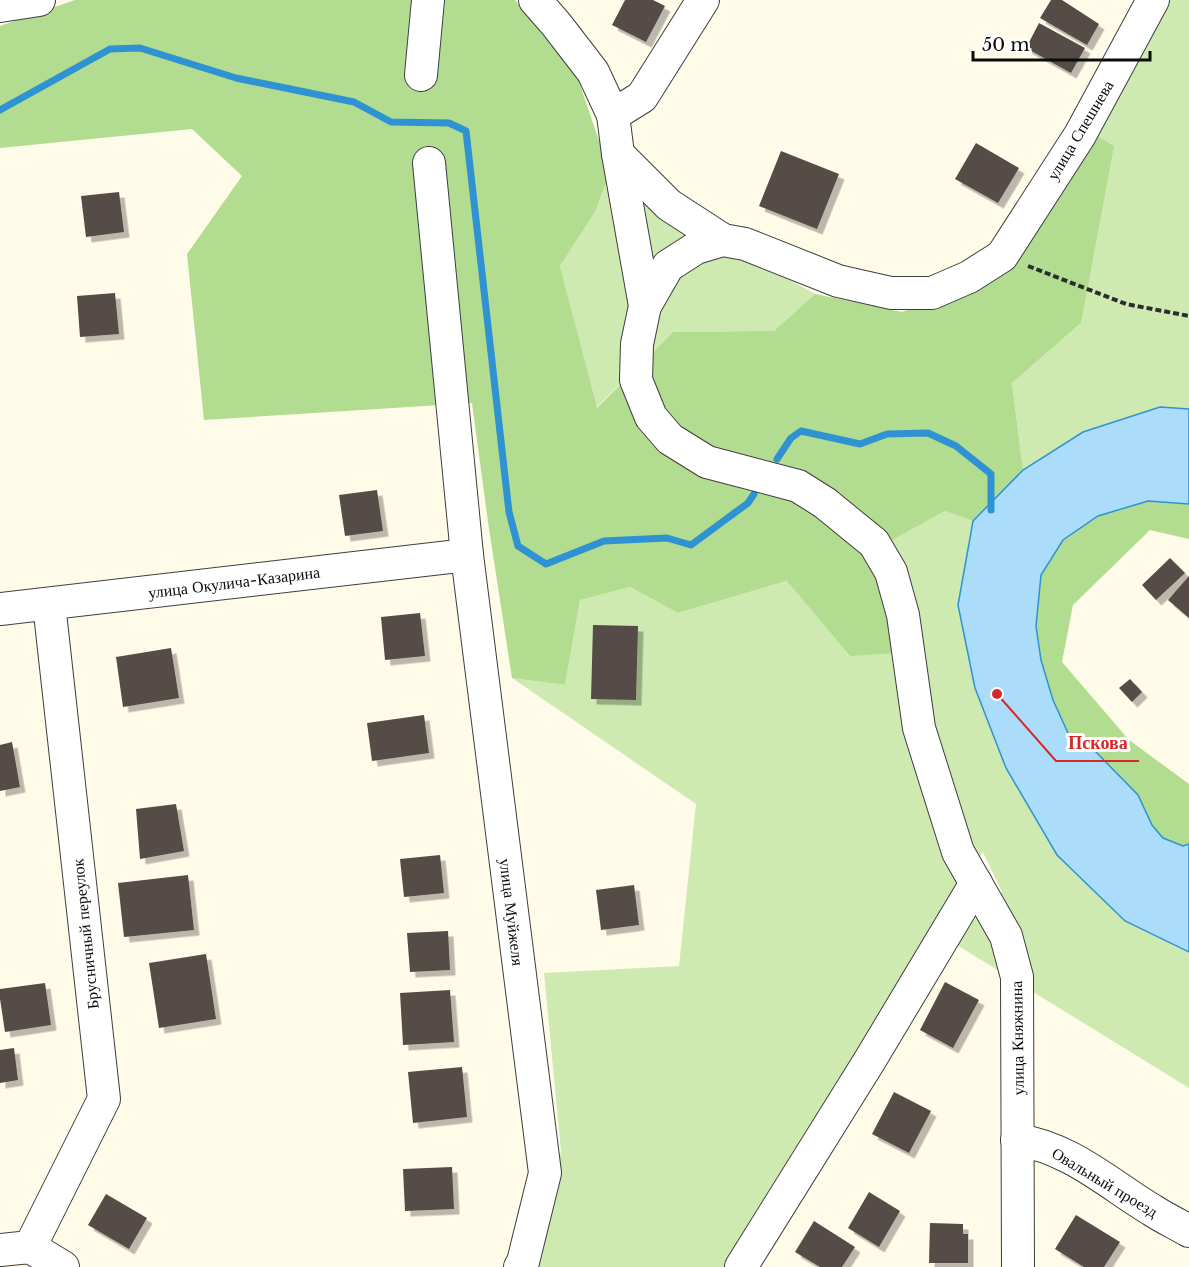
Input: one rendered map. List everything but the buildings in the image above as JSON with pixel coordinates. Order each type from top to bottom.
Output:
[{"type":"street","points":[[0,6],[39,0]]},
{"type":"street","points":[[421,75],[428,0]]},
{"type":"street","points":[[535,0],[593,72],[613,115],[645,306]]},
{"type":"street","points":[[613,115],[642,97],[702,0]]},
{"type":"street","name":"улица Спешнева","points":[[1002,256],[1080,135],[1153,0]]},
{"type":"street","points":[[618,154],[669,206],[723,240],[745,244],[838,281],[891,293],[932,293],[969,277],[1002,256]]},
{"type":"street","name":"улица Муйжеля","points":[[429,163],[467,555],[545,1173],[520,1267]]},
{"type":"street","points":[[645,306],[668,266],[696,248],[723,240]]},
{"type":"street","name":"улица Княжнина","points":[[645,306],[637,344],[636,381],[651,417],[670,438],[707,462],[798,486],[825,503],[874,543],[891,572],[903,615],[919,728],[958,852],[1006,936],[1017,977],[1018,1267]]},
{"type":"street","name":"улица Окулича-Казарина","points":[[0,609],[467,555]]},
{"type":"street","name":"Брусничный переулок","points":[[15,1249],[104,1099],[49,604]]},
{"type":"street","points":[[741,1267],[976,884]]},
{"type":"street","name":"Овальный проезд","points":[[1017,1140],[1034,1142],[1057,1151],[1189,1231]]},
{"type":"street","points":[[15,1249],[63,1267]]},
{"type":"path","points":[[1002,256],[1126,304],[1189,316]]},
{"type":"green space","points":[[75,0],[515,0],[578,79],[610,173],[595,212],[560,266],[597,408],[673,332],[774,331],[815,294],[902,312],[1001,273],[1092,133],[1114,146],[1081,323],[1012,383],[1023,470],[973,521],[945,511],[874,550],[893,594],[894,653],[850,656],[787,581],[678,613],[630,587],[580,600],[565,685],[512,678],[472,403],[204,420],[187,254],[242,176],[192,129],[0,148],[0,26]]},
{"type":"green space","points":[[1161,0],[1189,0],[1189,409],[1160,407],[1083,432],[1023,470],[1012,383],[1081,323],[1092,133]]},
{"type":"green space","points":[[610,173],[694,226],[815,294],[774,331],[673,332],[596,408],[560,266],[595,212]]},
{"type":"green space","points":[[1148,501],[1189,504],[1189,539],[1150,530],[1073,605],[1062,662],[1129,740],[1189,784],[1189,844],[1183,846],[1163,838],[1152,825],[1138,795],[1096,752],[1068,733],[1053,700],[1041,660],[1036,626],[1041,575],[1063,540],[1098,516]]},
{"type":"green space","points":[[945,511],[973,521],[958,605],[975,688],[1006,768],[1124,921],[1189,952],[1189,1088],[952,942],[1002,892],[983,852],[724,1267],[533,1267],[539,1258],[561,1151],[544,973],[679,966],[696,804],[512,678],[565,685],[580,600],[630,587],[678,613],[788,581],[850,656],[873,550]]},
{"type":"water","points":[[1160,407],[1189,409],[1189,504],[1148,501],[1098,516],[1063,540],[1041,575],[1036,626],[1041,660],[1053,700],[1068,733],[1096,752],[1138,795],[1152,825],[1163,838],[1183,846],[1189,844],[1189,952],[1125,921],[1057,855],[1006,768],[975,688],[958,605],[973,521],[1023,470],[1083,432]]},
{"type":"waterway","points":[[0,110],[110,49],[140,48],[236,78],[354,102],[391,122],[449,123],[466,131],[509,512],[518,546],[546,564],[604,541],[667,538],[691,545],[748,503],[754,494]]},
{"type":"waterway","points":[[777,459],[791,438],[801,431],[860,444],[887,434],[928,433],[956,446],[991,474],[991,510]]},
{"type":"place","name":"Пскова","points":[[997,694]]}]
